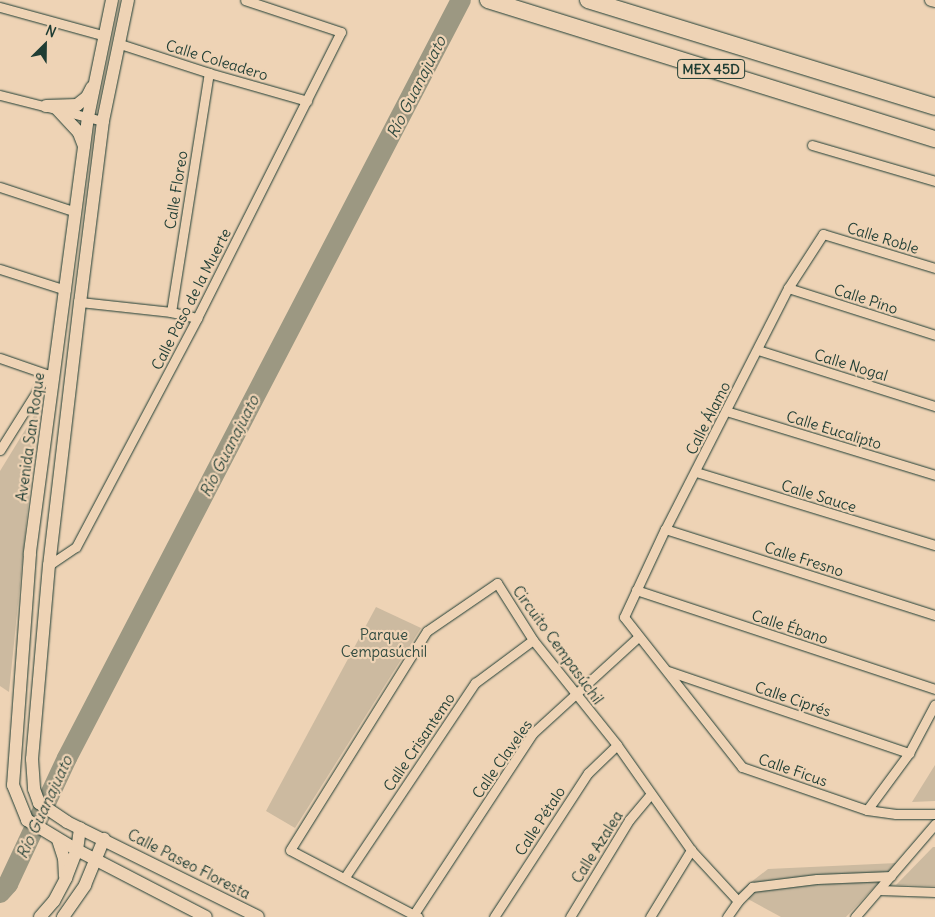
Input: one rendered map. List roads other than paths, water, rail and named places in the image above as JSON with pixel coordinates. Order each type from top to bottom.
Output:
[{"type":"highway","name":"MEX 45D","points":[[488,0],[935,139]]},
{"type":"highway","name":"MEX 45D","points":[[588,0],[935,107]]},
{"type":"street","name":"Avenida San Roque","points":[[96,860],[55,838],[27,820],[13,785],[30,554],[50,376],[66,290],[88,117],[112,0]]},
{"type":"street","points":[[63,917],[85,885],[104,839],[67,822],[39,803],[34,789],[32,759],[49,565],[80,302],[103,121],[128,0]]},
{"type":"street","name":"Calle Paso de la Muerte","points":[[49,565],[76,548],[197,318],[341,32],[245,0]]},
{"type":"street","points":[[931,0],[935,1]]},
{"type":"street","points":[[0,7],[105,36]]},
{"type":"street","name":"Calle Coleadero","points":[[120,44],[209,73],[306,101]]},
{"type":"street","name":"Calle Floreo","points":[[171,312],[209,73]]},
{"type":"street","points":[[51,107],[77,106],[87,97],[96,78]]},
{"type":"street","points":[[0,95],[103,121]]},
{"type":"street","points":[[51,107],[79,133],[84,146]]},
{"type":"street","points":[[812,145],[935,181]]},
{"type":"street","points":[[0,187],[76,212]]},
{"type":"street","name":"Calle Roble","points":[[823,234],[935,268]]},
{"type":"street","name":"Calle Álamo","points":[[624,617],[665,529],[696,472],[788,288],[823,234]]},
{"type":"street","points":[[0,269],[66,290]]},
{"type":"street","name":"Calle Pino","points":[[788,288],[935,335]]},
{"type":"street","points":[[80,302],[171,312],[197,318]]},
{"type":"street","name":"Calle Nogal","points":[[758,350],[935,406]]},
{"type":"street","points":[[0,358],[50,376],[0,450]]},
{"type":"street","name":"Calle Eucalipto","points":[[726,411],[935,476]]},
{"type":"street","name":"Calle Sauce","points":[[696,472],[935,545]]},
{"type":"street","name":"Calle Fresno","points":[[665,529],[935,615]]},
{"type":"street","name":"Circuito Cempasúchil","points":[[415,916],[345,877],[290,850],[426,631],[497,583],[533,640],[574,694],[617,745],[691,850],[738,901]]},
{"type":"street","name":"Calle Ébano","points":[[636,590],[935,690]]},
{"type":"street","name":"Calle Ficus","points":[[624,617],[742,767],[867,810],[896,814],[935,814]]},
{"type":"street","name":"Calle Claveles","points":[[415,916],[533,733],[638,637]]},
{"type":"street","name":"Calle Crisantemo","points":[[345,877],[475,683],[533,640]]},
{"type":"street","name":"Calle Ciprés","points":[[668,671],[909,753]]},
{"type":"street","points":[[867,810],[909,753],[935,704]]},
{"type":"street","name":"Calle Pétalo","points":[[494,917],[588,774],[617,745]]},
{"type":"street","name":"Calle Azalea","points":[[570,917],[629,820],[651,794]]},
{"type":"street","points":[[855,917],[935,824]]},
{"type":"street","points":[[40,917],[54,900],[66,878],[77,850],[80,828]]},
{"type":"street","points":[[55,838],[64,858],[66,878]]},
{"type":"street","name":"Calle Paseo Floresta","points":[[104,839],[258,917]]},
{"type":"street","points":[[650,917],[691,850]]},
{"type":"street","points":[[96,860],[206,917]]},
{"type":"street","points":[[727,917],[738,901],[752,888],[817,879],[891,876]]},
{"type":"street","points":[[880,890],[935,892]]},
{"type":"waterway","name":"Río Guanajuato","points":[[0,893],[8,884],[67,758],[461,0]]},
{"type":"park label","name":"Parque Cempasúchil","points":[[384,642]]}]
